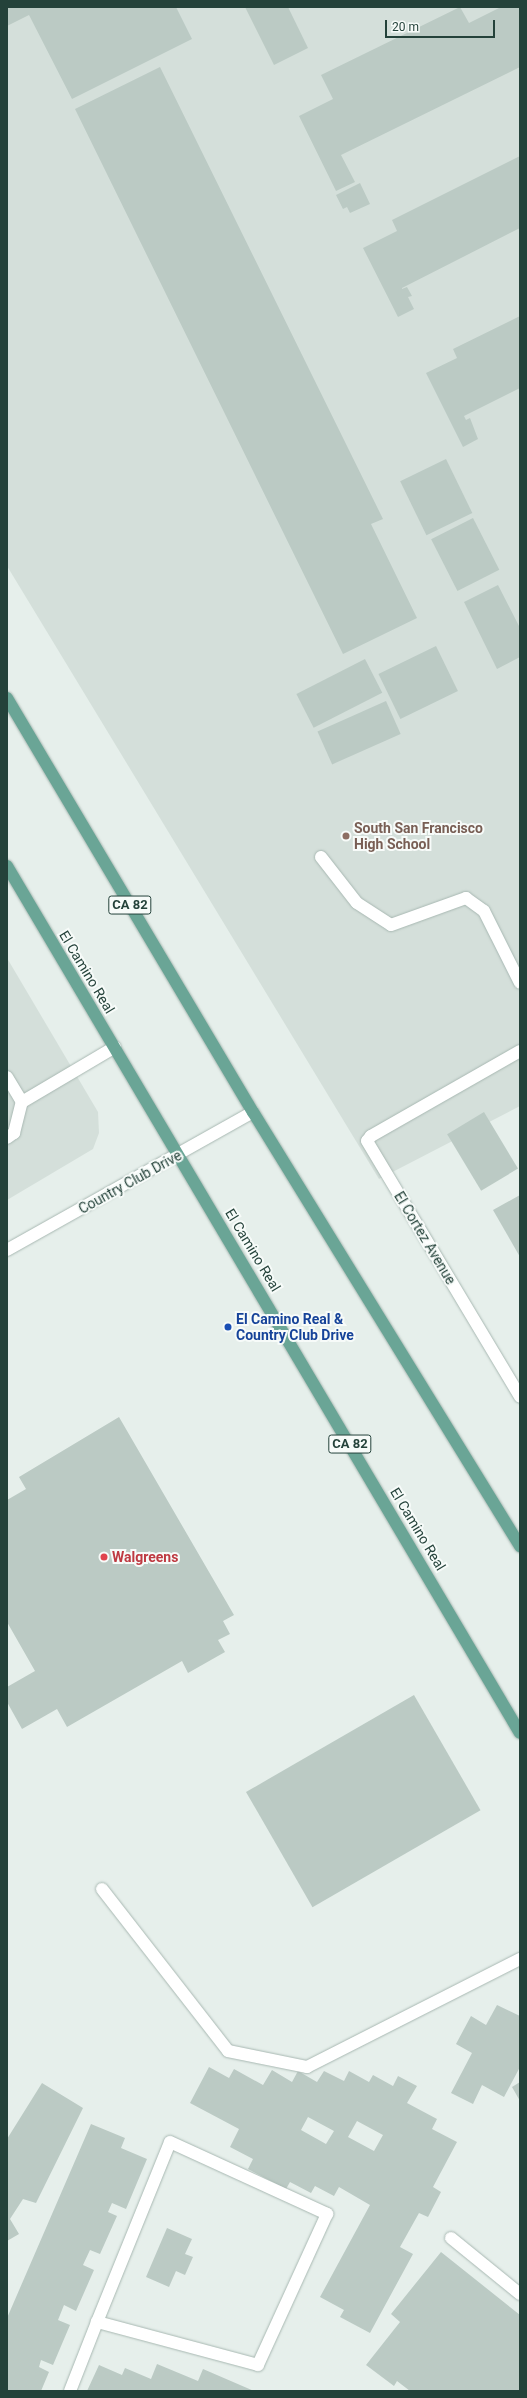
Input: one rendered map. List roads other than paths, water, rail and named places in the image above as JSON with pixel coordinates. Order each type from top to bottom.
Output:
[{"type":"main road","name":"CA 82","points":[[7,698],[253,1112],[520,1546]]},
{"type":"main road","name":"El Camino Real","points":[[7,866],[520,1733]]},
{"type":"street","points":[[321,857],[357,903],[391,925],[466,898],[484,911],[520,983]]},
{"type":"street","points":[[7,1138],[14,1133],[22,1102],[115,1047]]},
{"type":"street","name":"El Cortez Avenue","points":[[520,1051],[371,1136],[367,1141],[520,1397]]},
{"type":"street","points":[[7,1077],[22,1102]]},
{"type":"street","name":"Country Club Drive","points":[[7,1250],[179,1155],[253,1112]]},
{"type":"street","points":[[102,1889],[228,2051],[307,2067],[520,1959]]},
{"type":"street","points":[[70,2391],[97,2322],[170,2142],[327,2214],[258,2365],[97,2322]]},
{"type":"street","points":[[451,2238],[520,2294]]},
{"type":"place","name":"South San Francisco High School","points":[[346,836]]},
{"type":"place","name":"El Camino Real & Country Club Drive","points":[[228,1327]]},
{"type":"place","name":"Walgreens","points":[[104,1557]]}]
